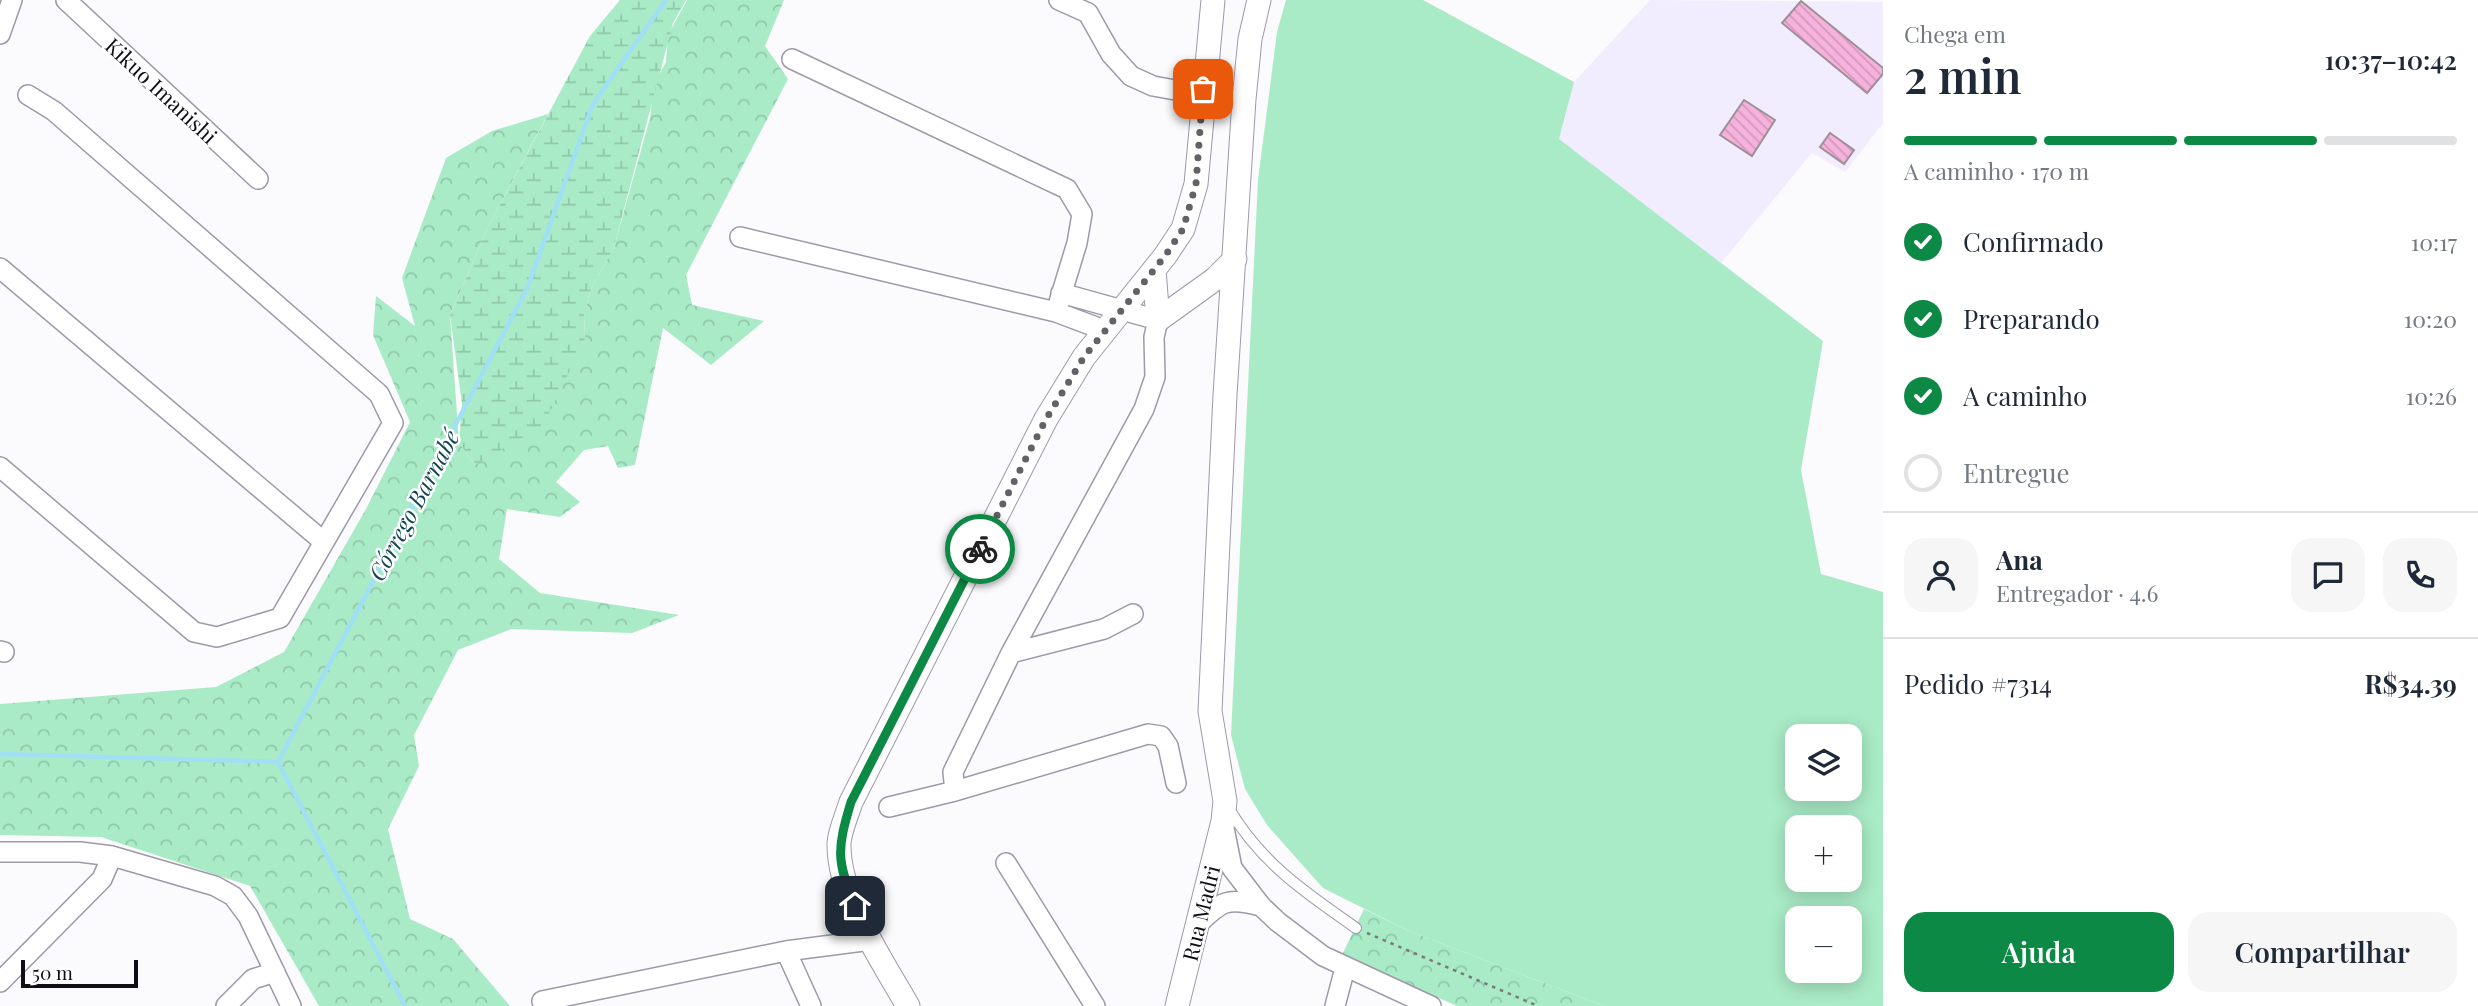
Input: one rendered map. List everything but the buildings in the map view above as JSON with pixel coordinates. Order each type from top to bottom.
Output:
[{"type":"street","points":[[0,34],[12,0]]},
{"type":"street","name":"Kikuo Imanishi","points":[[66,0],[258,179]]},
{"type":"street","points":[[1059,0],[1091,6],[1111,54],[1131,76],[1153,86],[1175,90]]},
{"type":"street","points":[[908,1006],[871,940],[841,870],[839,840],[851,802],[1046,419],[1104,330],[1154,270],[1183,229],[1196,184],[1213,0]]},
{"type":"street","points":[[1259,0],[1250,40],[1244,99],[1225,395],[1210,712],[1232,868],[1261,906],[1301,941],[1345,968],[1431,1006]]},
{"type":"street","points":[[792,59],[1067,189],[1082,214],[1077,243],[1058,302]]},
{"type":"street","points":[[0,467],[194,632],[217,637],[280,618],[393,423],[379,394],[54,111],[28,95]]},
{"type":"street","points":[[740,237],[1158,320],[1216,279],[1235,260]]},
{"type":"street","points":[[0,268],[324,542]]},
{"type":"street","points":[[955,791],[953,772],[1011,653],[1144,409],[1155,377],[1154,337],[1158,320],[1154,270]]},
{"type":"street","points":[[1058,302],[1104,330]]},
{"type":"street","points":[[1011,653],[1104,629],[1133,614]]},
{"type":"street","points":[[889,807],[955,791],[1148,733],[1161,736],[1168,746],[1176,783]]},
{"type":"street","name":"Rua Madri","points":[[1177,1006],[1224,811]]},
{"type":"street","points":[[0,852],[79,852],[112,856],[215,886],[233,896],[248,916],[291,1006]]},
{"type":"street","points":[[0,982],[102,879],[112,856]]},
{"type":"street","points":[[1006,863],[1095,1006]]},
{"type":"street","points":[[1197,925],[1224,901],[1241,901],[1261,906]]},
{"type":"street","points":[[542,1001],[786,951],[871,940]]},
{"type":"street","points":[[786,951],[811,1006]]},
{"type":"street","points":[[1335,1006],[1345,968]]},
{"type":"street","points":[[226,1006],[253,979],[275,972]]},
{"type":"lane","points":[[1224,811],[1257,849],[1299,886],[1356,928]]},
{"type":"path","points":[[1356,928],[1538,1006]]},
{"type":"shaded area","points":[[1650,0],[1883,2],[1883,123],[1845,172],[1812,153],[1721,263],[1559,139],[1574,82]]},
{"type":"green space","points":[[620,0],[686,0],[673,23],[614,247],[590,291],[584,316],[585,339],[543,426],[475,465],[459,443],[462,404],[450,315],[489,225],[590,36]]},
{"type":"green space","points":[[687,0],[784,0],[765,46],[788,79],[686,275],[692,305],[764,321],[711,365],[663,328],[635,465],[618,468],[608,446],[584,450],[556,482],[580,502],[560,517],[507,509],[499,559],[540,593],[679,615],[632,633],[511,629],[458,650],[414,735],[419,766],[388,829],[410,919],[453,939],[510,1006],[319,1006],[250,886],[101,837],[0,835],[0,704],[216,687],[284,652],[366,509],[410,422],[373,335],[376,296],[415,326],[402,278],[446,158],[492,131],[548,114],[489,225],[450,315],[459,443],[475,465],[585,339],[584,316],[590,291],[614,247],[650,118],[654,84],[666,62],[668,35]]},
{"type":"green space","points":[[1286,0],[1423,0],[1574,82],[1559,139],[1823,341],[1801,470],[1821,574],[1883,592],[1883,1006],[1604,1006],[1409,931],[1323,888],[1267,825],[1245,789],[1231,735],[1258,180],[1277,32]]},
{"type":"green space","points":[[1364,909],[1409,931],[1604,1006],[1457,1006],[1342,955]]},
{"type":"waterway","name":"Córrego Barnabé","points":[[0,754],[278,762],[527,289],[593,104],[666,0]]},
{"type":"waterway","points":[[278,762],[405,1006]]},
{"type":"way so far","points":[[980,549],[1046,419],[1084,357],[1165,256],[1183,229],[1196,184],[1203,89]]},
{"type":"route","points":[[855,906],[841,870],[839,840],[851,802],[980,549]]}]
